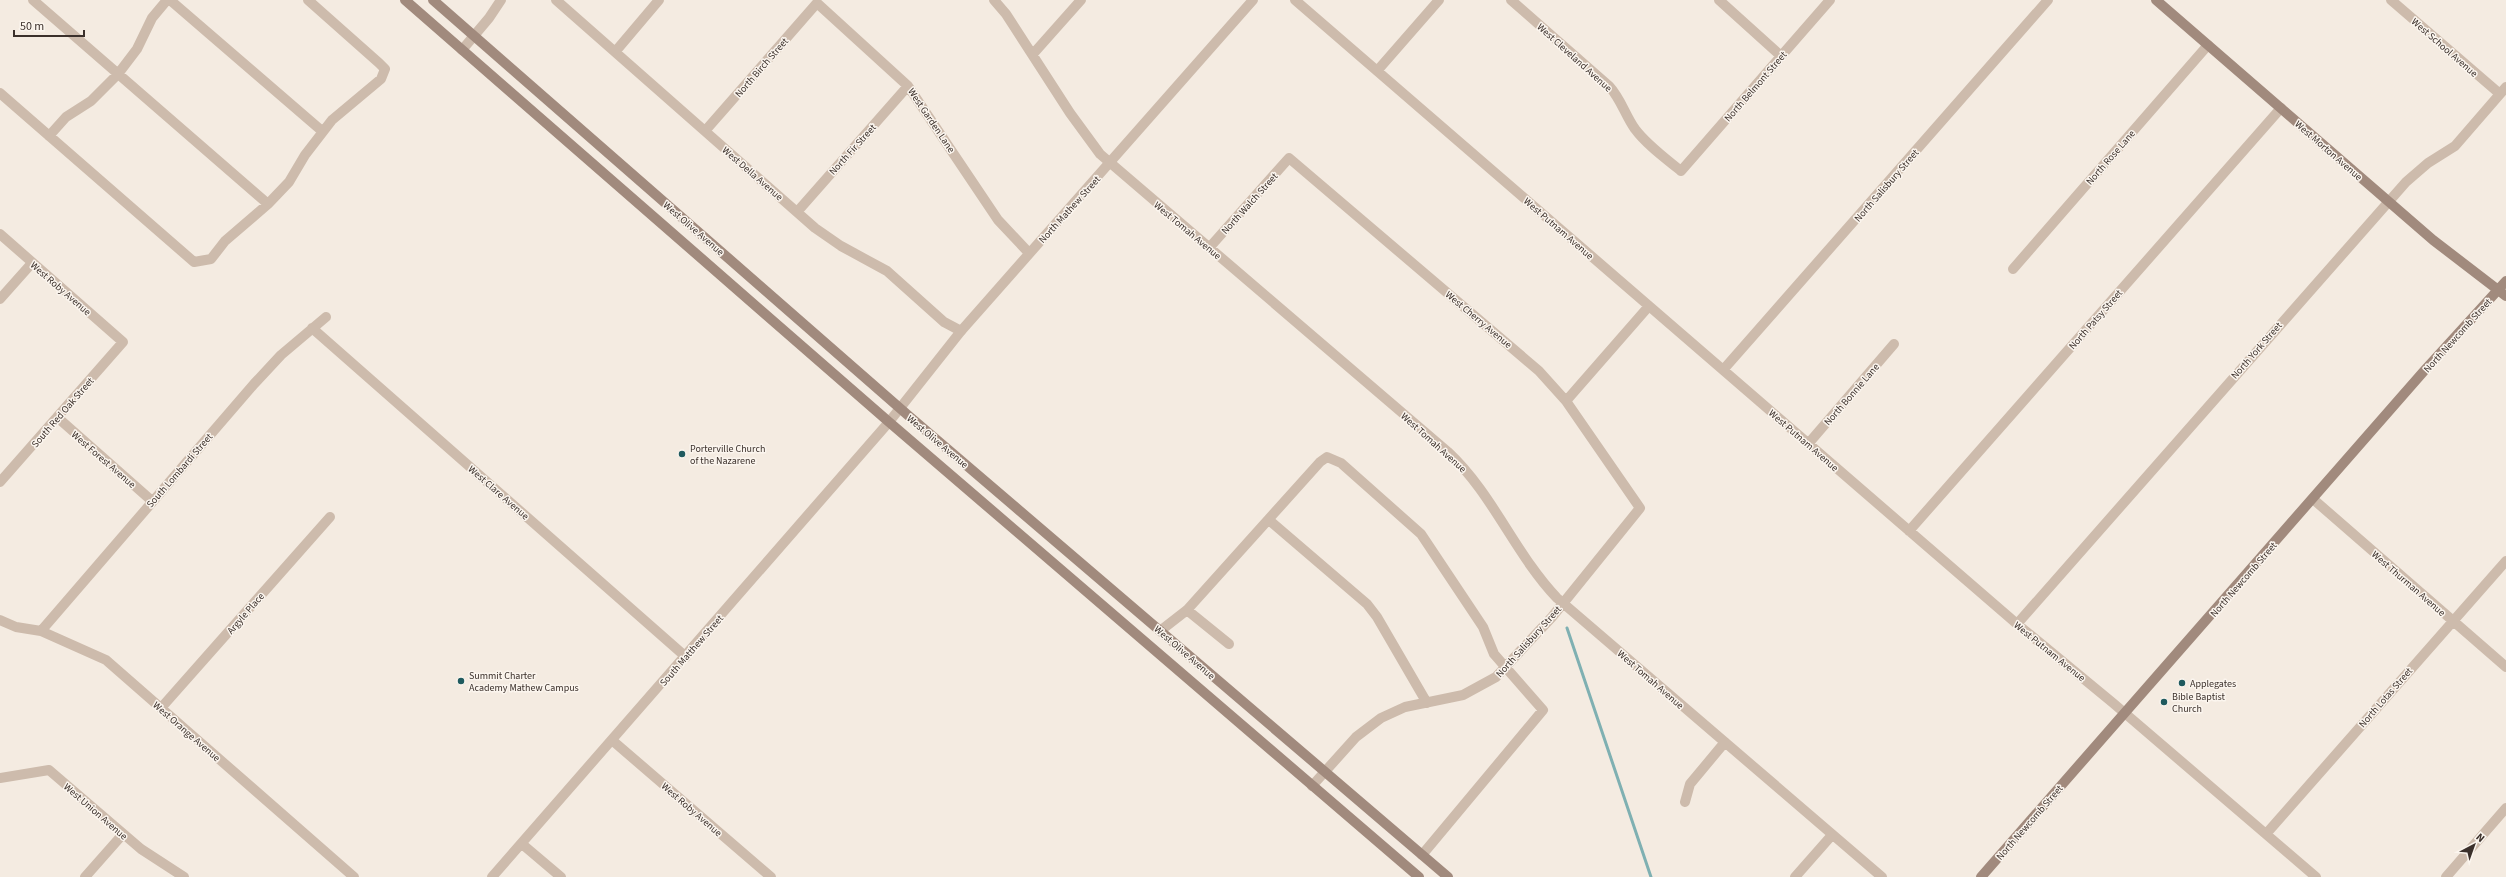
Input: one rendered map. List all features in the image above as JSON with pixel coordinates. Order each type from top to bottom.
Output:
[{"type":"main road","name":"West Olive Avenue","points":[[405,0],[889,422],[1419,877]]},
{"type":"main road","name":"West Olive Avenue","points":[[433,0],[900,408],[1448,877]]},
{"type":"main road","name":"West Morton Avenue","points":[[2156,0],[2454,257],[2502,293]]},
{"type":"main road","name":"North Newcomb Street","points":[[1981,877],[2312,499],[2502,293],[2506,281]]},
{"type":"street","points":[[33,0],[268,204]]},
{"type":"street","points":[[49,136],[66,117],[91,101],[118,74],[138,49],[152,18],[167,0]]},
{"type":"street","points":[[170,0],[322,131]]},
{"type":"street","points":[[0,93],[194,262],[211,259],[225,241],[268,204],[289,182],[305,155],[322,131],[332,120],[374,86],[381,79],[385,69],[308,0]]},
{"type":"street","points":[[462,50],[501,0]]},
{"type":"street","name":"West Della Avenue","points":[[556,0],[797,212],[841,246],[887,271],[944,322],[961,331]]},
{"type":"street","points":[[615,52],[659,0]]},
{"type":"street","name":"West Tomah Avenue","points":[[994,0],[1006,14],[1033,54],[1085,135],[1110,164],[1458,461],[1488,498],[1536,574],[1563,603],[1882,877]]},
{"type":"street","points":[[1033,54],[1081,0]]},
{"type":"street","name":"North Mathew Street","points":[[889,422],[961,331],[1110,164],[1253,0]]},
{"type":"street","name":"West Putnam Avenue","points":[[1295,0],[2017,624],[2125,713],[2316,877]]},
{"type":"street","points":[[1377,71],[1439,0]]},
{"type":"street","name":"West Cleveland Avenue","points":[[1511,0],[1609,86],[1622,103],[1631,123],[1639,134],[1681,171]]},
{"type":"street","points":[[1719,0],[1781,56]]},
{"type":"street","name":"North Belmont Street","points":[[1681,171],[1830,0]]},
{"type":"street","name":"North Salisbury Street","points":[[1723,370],[2048,0]]},
{"type":"street","name":"West School Avenue","points":[[2391,0],[2503,91]]},
{"type":"street","name":"West Garden Lane","points":[[817,3],[908,86],[998,220],[1029,253]]},
{"type":"street","name":"North Birch Street","points":[[705,131],[817,3]]},
{"type":"street","name":"North Rose Lane","points":[[2012,269],[2208,45]]},
{"type":"street","name":"North Fir Street","points":[[797,212],[908,86]]},
{"type":"street","name":"North York Street","points":[[2017,624],[2388,201],[2419,169],[2455,146],[2503,91]]},
{"type":"street","name":"North Patsy Street","points":[[1909,531],[2281,108]]},
{"type":"street","name":"North Walch Street","points":[[1209,248],[1289,158]]},
{"type":"street","name":"West Cherry Avenue","points":[[1289,158],[1530,362],[1566,401],[1640,508]]},
{"type":"street","name":"West Roby Avenue","points":[[0,234],[123,342]]},
{"type":"street","points":[[0,299],[32,263]]},
{"type":"street","points":[[1566,401],[1649,306]]},
{"type":"street","name":"South Lombardi Street","points":[[41,631],[152,501],[281,355],[326,317]]},
{"type":"street","name":"West Clare Avenue","points":[[312,328],[686,657]]},
{"type":"street","name":"South Red Oak Street","points":[[0,482],[123,342]]},
{"type":"street","name":"North Bonnie Lane","points":[[1808,444],[1894,344]]},
{"type":"street","name":"West Forest Avenue","points":[[57,418],[152,501]]},
{"type":"street","name":"South Matthew Street","points":[[492,877],[613,741],[889,422]]},
{"type":"street","points":[[1160,631],[1188,610],[1320,462],[1327,457],[1340,463],[1421,534],[1483,627],[1494,654],[1543,710],[1422,854]]},
{"type":"street","name":"West Thurman Avenue","points":[[2312,499],[2506,667]]},
{"type":"street","name":"North Salisbury Street","points":[[1312,786],[1356,737],[1371,724],[1401,709],[1444,701],[1472,691],[1488,682],[1505,668],[1563,603],[1640,508]]},
{"type":"street","name":"Argyle Place","points":[[161,708],[330,517]]},
{"type":"street","points":[[1269,520],[1367,604],[1377,617],[1427,703]]},
{"type":"street","name":"North Lotas Street","points":[[2266,834],[2452,620],[2506,561]]},
{"type":"street","points":[[1188,610],[1229,644]]},
{"type":"street","name":"West Orange Avenue","points":[[0,620],[16,627],[41,631],[106,660],[354,877]]},
{"type":"street","name":"West Roby Avenue","points":[[613,741],[771,877]]},
{"type":"street","points":[[1685,802],[1690,784],[1725,742]]},
{"type":"street","name":"West Union Avenue","points":[[0,778],[49,770],[140,849],[184,877]]},
{"type":"street","points":[[2446,877],[2506,808]]},
{"type":"street","points":[[85,877],[123,834]]},
{"type":"street","points":[[1795,877],[1832,834]]},
{"type":"street","points":[[522,844],[561,877]]},
{"type":"waterway","points":[[1567,628],[1651,877]]},
{"type":"place","name":"Porterville Church of the Nazarene","points":[[682,454]]},
{"type":"place","name":"Summit Charter Academy Mathew Campus","points":[[461,681]]},
{"type":"place","name":"Applegates","points":[[2182,683]]},
{"type":"place","name":"Bible Baptist Church","points":[[2164,702]]}]
